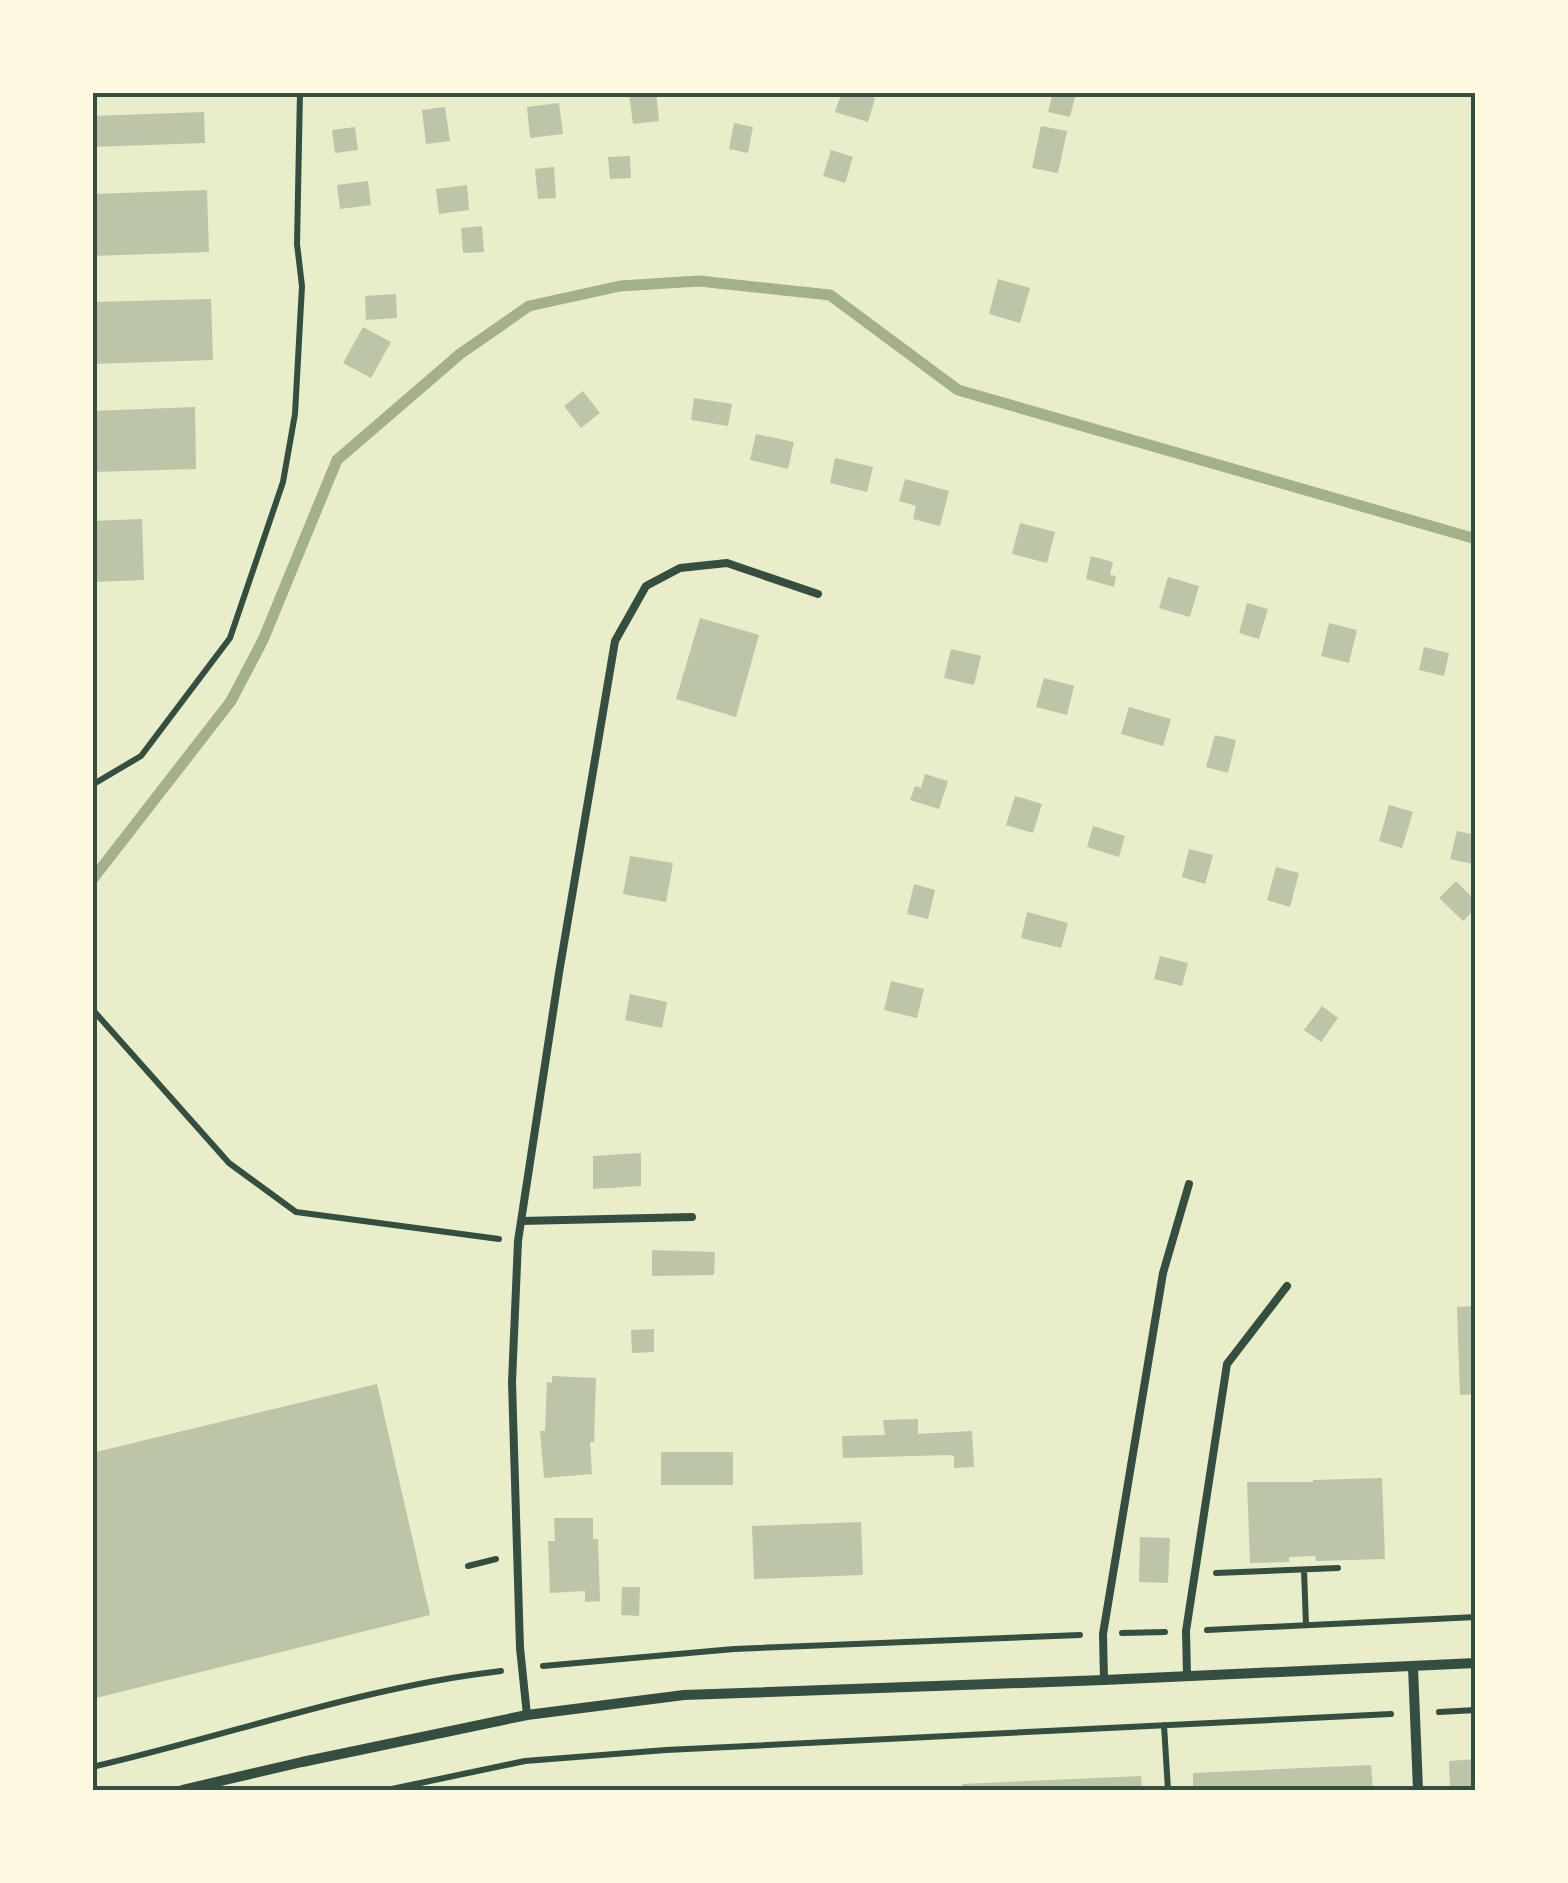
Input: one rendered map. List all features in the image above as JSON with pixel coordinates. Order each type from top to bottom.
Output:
[{"type":"street","points":[[182,1790],[527,1716],[684,1696],[1476,1662]]},
{"type":"street","points":[[1413,1667],[1418,1790]]},
{"type":"lane","points":[[527,1716],[512,1382],[518,1241],[615,641],[646,586],[680,568],[727,563],[818,594]]},
{"type":"lane","points":[[1104,1680],[1103,1634],[1163,1274],[1189,1184]]},
{"type":"lane","points":[[521,1221],[692,1217]]},
{"type":"lane","points":[[1186,1676],[1186,1631],[1227,1364],[1287,1286]]},
{"type":"path","points":[[92,786],[141,756],[230,638],[283,482],[296,414],[302,286],[297,244],[300,92]]},
{"type":"path","points":[[92,1009],[229,1164],[296,1212],[518,1241]]},
{"type":"path","points":[[1194,1574],[1338,1568]]},
{"type":"path","points":[[1304,1570],[1306,1626]]},
{"type":"path","points":[[92,1767],[458,1676],[522,1669],[718,1650],[1476,1617]]},
{"type":"path","points":[[387,1790],[525,1761],[604,1754],[1476,1710]]},
{"type":"path","points":[[1164,1726],[1168,1790]]},
{"type":"building","points":[[656,92],[659,121],[633,124],[629,94]]},
{"type":"building","points":[[842,92],[875,98],[868,122],[835,112]]},
{"type":"building","points":[[1053,92],[1076,92],[1070,117],[1048,112]]},
{"type":"building","points":[[559,103],[563,134],[530,138],[527,107]]},
{"type":"building","points":[[445,107],[450,141],[426,144],[422,110]]},
{"type":"building","points":[[204,112],[205,143],[92,147],[92,116]]},
{"type":"building","points":[[734,123],[753,127],[748,153],[729,149]]},
{"type":"building","points":[[1041,126],[1067,131],[1058,173],[1032,168]]},
{"type":"building","points":[[355,127],[358,150],[335,153],[332,130]]},
{"type":"building","points":[[831,150],[853,157],[845,183],[823,176]]},
{"type":"building","points":[[630,156],[631,178],[610,179],[608,157]]},
{"type":"building","points":[[554,167],[556,198],[538,199],[535,169]]},
{"type":"building","points":[[368,181],[371,205],[340,209],[337,185]]},
{"type":"building","points":[[467,185],[469,210],[439,214],[436,189]]},
{"type":"building","points":[[207,190],[209,252],[92,256],[92,194]]},
{"type":"building","points":[[482,226],[484,252],[463,253],[461,228]]},
{"type":"building","points":[[998,279],[1030,288],[1020,323],[989,314]]},
{"type":"building","points":[[396,294],[397,318],[366,320],[365,296]]},
{"type":"building","points":[[211,299],[213,360],[92,364],[92,302]]},
{"type":"building","points":[[363,327],[391,342],[371,378],[343,363]]},
{"type":"building","points":[[583,391],[600,413],[581,428],[564,406]]},
{"type":"building","points":[[694,398],[732,404],[728,426],[691,420]]},
{"type":"building","points":[[195,407],[196,469],[92,472],[92,411]]},
{"type":"building","points":[[756,434],[794,442],[788,469],[750,460]]},
{"type":"building","points":[[835,458],[873,467],[867,492],[830,483]]},
{"type":"building","points":[[905,479],[949,491],[940,526],[913,519],[916,506],[899,501]]},
{"type":"building","points":[[142,519],[144,580],[92,582],[92,521]]},
{"type":"building","points":[[1020,523],[1055,532],[1047,563],[1012,554]]},
{"type":"building","points":[[1091,556],[1113,562],[1110,575],[1116,576],[1114,587],[1086,579]]},
{"type":"building","points":[[1168,577],[1199,586],[1190,617],[1159,608]]},
{"type":"building","points":[[1247,603],[1268,609],[1259,639],[1239,633]]},
{"type":"building","points":[[700,618],[759,635],[736,717],[676,699]]},
{"type":"building","points":[[1329,623],[1357,630],[1349,663],[1321,656]]},
{"type":"building","points":[[1424,647],[1449,653],[1444,676],[1419,670]]},
{"type":"building","points":[[951,649],[981,656],[974,685],[944,678]]},
{"type":"building","points":[[1044,678],[1074,686],[1067,715],[1036,707]]},
{"type":"building","points":[[1129,707],[1171,719],[1163,746],[1121,734]]},
{"type":"building","points":[[1215,735],[1236,740],[1228,773],[1206,767]]},
{"type":"building","points":[[925,774],[948,781],[939,809],[910,800],[915,786],[921,788]]},
{"type":"building","points":[[1015,796],[1042,804],[1033,833],[1006,825]]},
{"type":"building","points":[[1389,805],[1413,812],[1402,848],[1379,841]]},
{"type":"building","points":[[1093,826],[1125,836],[1119,857],[1087,847]]},
{"type":"building","points":[[1457,831],[1476,835],[1473,864],[1450,859]]},
{"type":"building","points":[[1189,849],[1213,855],[1205,884],[1182,877]]},
{"type":"building","points":[[630,856],[673,863],[666,902],[623,894]]},
{"type":"building","points":[[1276,867],[1299,873],[1290,907],[1267,900]]},
{"type":"building","points":[[1456,881],[1476,901],[1476,908],[1463,921],[1439,898]]},
{"type":"building","points":[[914,884],[935,890],[928,919],[907,914]]},
{"type":"building","points":[[1027,912],[1068,923],[1061,948],[1021,938]]},
{"type":"building","points":[[1160,956],[1188,963],[1182,986],[1154,979]]},
{"type":"building","points":[[891,981],[924,989],[917,1018],[884,1010]]},
{"type":"building","points":[[630,994],[667,1002],[662,1028],[625,1020]]},
{"type":"building","points":[[1322,1006],[1338,1018],[1321,1042],[1304,1030]]},
{"type":"building","points":[[641,1153],[641,1186],[593,1189],[593,1156]]},
{"type":"building","points":[[652,1250],[715,1252],[714,1275],[652,1276]]},
{"type":"building","points":[[1476,1306],[1476,1394],[1460,1395],[1457,1307]]},
{"type":"building","points":[[654,1329],[654,1352],[632,1353],[631,1330]]},
{"type":"building","points":[[552,1376],[596,1378],[594,1442],[590,1442],[592,1474],[544,1478],[540,1431],[545,1431],[547,1382],[552,1383]]},
{"type":"building","points":[[377,1384],[430,1615],[92,1699],[92,1453]]},
{"type":"building","points":[[918,1419],[918,1434],[972,1431],[974,1467],[954,1468],[954,1456],[948,1455],[843,1458],[842,1436],[885,1435],[883,1420]]},
{"type":"building","points":[[661,1452],[733,1452],[733,1485],[661,1485]]},
{"type":"building","points":[[1382,1478],[1385,1559],[1316,1561],[1315,1556],[1289,1557],[1289,1562],[1250,1563],[1247,1482]]},
{"type":"building","points":[[554,1518],[593,1518],[593,1539],[598,1539],[600,1601],[585,1602],[585,1591],[550,1593],[548,1541],[555,1541]]},
{"type":"building","points":[[861,1522],[863,1575],[754,1579],[752,1526]]},
{"type":"building","points":[[1140,1537],[1170,1538],[1168,1583],[1139,1582]]},
{"type":"building","points":[[622,1587],[640,1587],[639,1616],[621,1615]]},
{"type":"building","points":[[1476,1759],[1476,1790],[1450,1790],[1449,1761]]},
{"type":"building","points":[[1371,1765],[1373,1790],[1193,1790],[1193,1773]]},
{"type":"building","points":[[1141,1776],[1142,1790],[963,1790],[962,1784]]},
{"type":"waterway","points":[[92,880],[231,701],[263,640],[337,460],[460,354],[529,306],[620,286],[699,281],[830,295],[958,390],[1476,539]]}]
